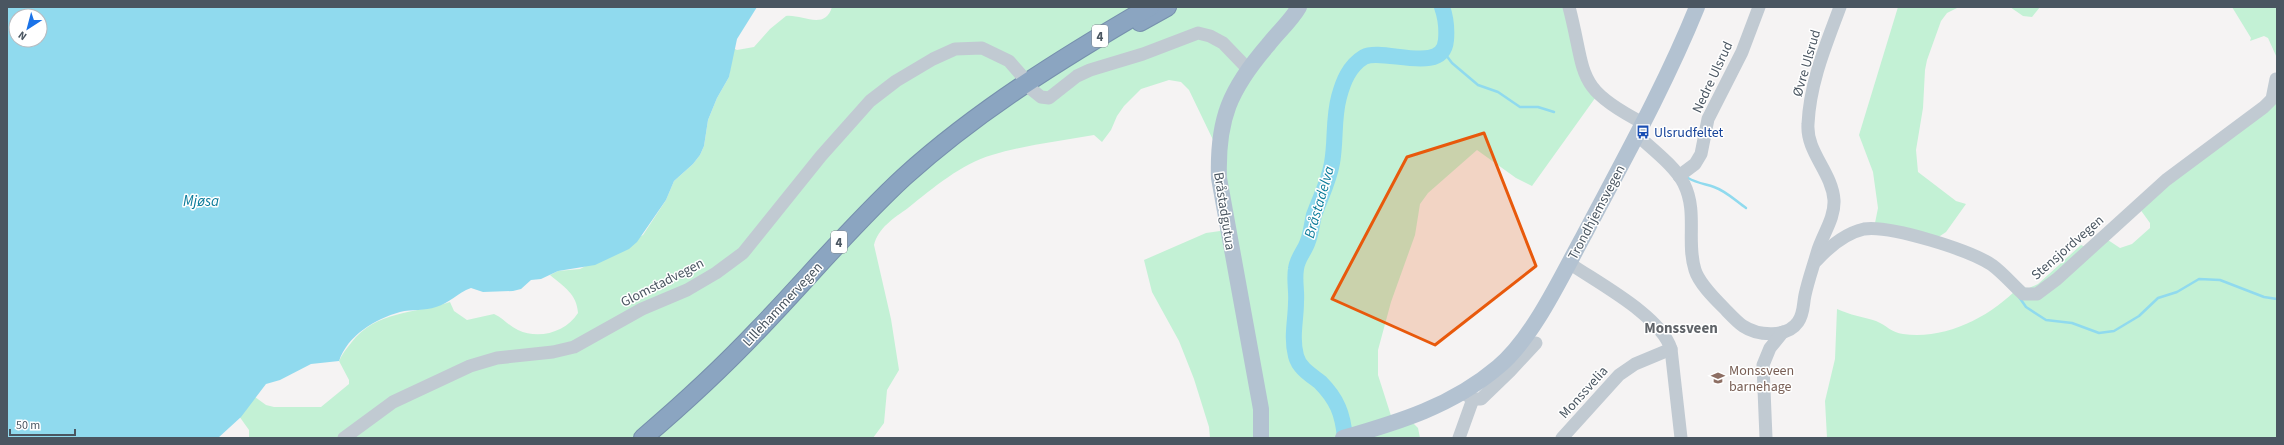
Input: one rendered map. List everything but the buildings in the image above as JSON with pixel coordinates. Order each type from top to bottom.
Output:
[{"type":"highway","name":"Lillehammervegen","points":[[643,438],[716,373],[851,230],[904,177],[968,124],[1076,50],[1150,7]]},
{"type":"highway","name":"Lillehammervegen","points":[[1052,67],[1081,55],[1167,7]]},
{"type":"main road","name":"Bråstadgutua","points":[[1261,438],[1261,410],[1258,389],[1219,178],[1218,149],[1221,127],[1236,87],[1248,69],[1299,7]]},
{"type":"main road","name":"Trondhjemsvegen","points":[[1343,438],[1386,426],[1468,396],[1499,366],[1526,335],[1569,263],[1640,129],[1697,7]]},
{"type":"street","points":[[1569,7],[1581,68],[1587,81],[1607,103],[1640,129],[1679,176],[1691,204],[1692,259],[1695,272],[1710,292],[1743,326],[1752,331],[1767,334],[1783,332]]},
{"type":"street","name":"Nedre Ulsrud","points":[[1679,176],[1695,164],[1701,154],[1708,119],[1742,52],[1759,7]]},
{"type":"street","name":"Øvre Ulsrud","points":[[1814,264],[1833,212],[1834,200],[1832,189],[1809,139],[1810,102],[1821,57],[1840,7]]},
{"type":"street","points":[[1031,89],[1041,97],[1049,98],[1077,76],[1090,70],[1143,54],[1198,33],[1210,36],[1223,43],[1248,69]]},
{"type":"street","name":"Glomstadvegen","points":[[344,438],[393,402],[470,366],[508,356],[553,352],[574,347],[642,309],[677,295],[710,277],[743,253],[821,156],[870,101],[916,68],[956,49],[982,48],[1009,61],[1023,77]]},
{"type":"street","name":"Stensjordvegen","points":[[1783,332],[1798,323],[1814,264],[1826,250],[1853,233],[1864,229],[1920,237],[1963,251],[1992,265],[2023,294],[2037,294],[2084,256],[2166,180],[2264,107],[2272,99],[2276,79]]},
{"type":"street","points":[[1569,263],[1642,313],[1668,339],[1671,350],[1681,438]]},
{"type":"street","points":[[1766,438],[1763,365],[1768,352],[1783,332]]},
{"type":"street","name":"Trondhjemsvegen","points":[[1468,396],[1481,399],[1536,343]]},
{"type":"street","name":"Monssvelia","points":[[1562,438],[1619,375],[1635,364],[1671,350]]},
{"type":"street","points":[[1459,438],[1468,396]]},
{"type":"highlighted area","points":[[1484,133],[1536,266],[1435,345],[1332,299],[1407,157]]},
{"type":"green space","points":[[832,7],[1568,7],[1598,94],[1532,186],[1516,178],[1477,150],[1428,193],[1420,204],[1415,235],[1391,302],[1378,350],[1378,375],[1393,422],[1414,424],[1418,428],[1420,438],[1210,438],[1209,427],[1194,379],[1179,341],[1152,292],[1144,260],[1206,233],[1220,231],[1222,226],[1215,144],[1189,90],[1181,82],[1169,80],[1141,89],[1124,106],[1117,116],[1111,130],[1102,142],[1094,135],[1017,148],[981,159],[958,170],[948,177],[883,228],[874,245],[891,319],[899,370],[887,390],[884,423],[873,438],[249,438],[249,430],[239,416],[255,397],[266,405],[274,407],[321,407],[349,384],[349,380],[339,361],[345,351],[361,332],[372,324],[384,319],[450,302],[454,311],[467,320],[494,314],[518,330],[526,333],[543,334],[567,325],[578,313],[577,306],[569,291],[550,275],[558,271],[580,269],[643,235],[666,200],[674,181],[693,164],[700,155],[704,146],[708,120],[717,98],[729,77],[733,48],[737,50],[754,47],[770,29],[786,16],[819,20],[829,14]]},
{"type":"green space","points":[[1898,7],[1959,7],[1947,13],[1941,21],[1927,60],[1923,108],[1916,150],[1918,172],[1956,201],[1966,204],[1946,232],[1934,240],[1874,228],[1878,208],[1873,172],[1859,135]]},
{"type":"green space","points":[[2010,7],[2040,7],[2032,17],[2023,16]]},
{"type":"green space","points":[[2232,7],[2277,7],[2277,58],[2268,38],[2264,36],[2250,41],[2251,38]]},
{"type":"green space","points":[[2277,98],[2277,438],[1827,438],[1825,401],[1835,359],[1837,309],[1876,321],[1899,333],[1919,335],[1951,330],[1981,317],[1995,308],[2019,287],[2029,288],[2038,284],[2081,245],[2090,249],[2108,240],[2120,248],[2132,244],[2150,228],[2150,223],[2137,205]]},
{"type":"water","name":"Mjøsa","points":[[7,7],[757,7],[737,39],[729,77],[717,98],[708,120],[704,146],[700,155],[693,164],[674,181],[666,200],[637,242],[629,249],[595,265],[558,271],[541,279],[531,280],[521,289],[513,291],[483,292],[471,288],[436,307],[400,312],[381,319],[364,329],[349,343],[339,361],[311,364],[280,380],[266,384],[241,417],[218,438],[7,438]]},
{"type":"waterway","name":"Bråstadelva","points":[[1345,438],[1341,414],[1335,401],[1326,388],[1303,368],[1296,356],[1294,335],[1296,309],[1295,277],[1297,265],[1308,241],[1314,215],[1331,170],[1337,105],[1342,86],[1347,75],[1354,65],[1364,57],[1384,55],[1424,59],[1435,56],[1442,51],[1446,40],[1446,23],[1442,7]]},
{"type":"waterway","points":[[1443,51],[1452,63],[1478,85],[1498,92],[1520,107],[1538,107],[1554,112]]},
{"type":"waterway","points":[[1688,178],[1718,189],[1746,208]]},
{"type":"waterway","points":[[2019,297],[2026,307],[2046,320],[2072,323],[2099,333],[2114,331],[2139,316],[2158,298],[2177,292],[2199,279],[2220,280],[2264,297],[2277,299]]},
{"type":"place","name":"Ulsrudfeltet","points":[[1643,132]]},
{"type":"place","name":"Monssveen barnehage","points":[[1718,378]]},
{"type":"district","name":"Monssveen","points":[[1681,328]]}]
